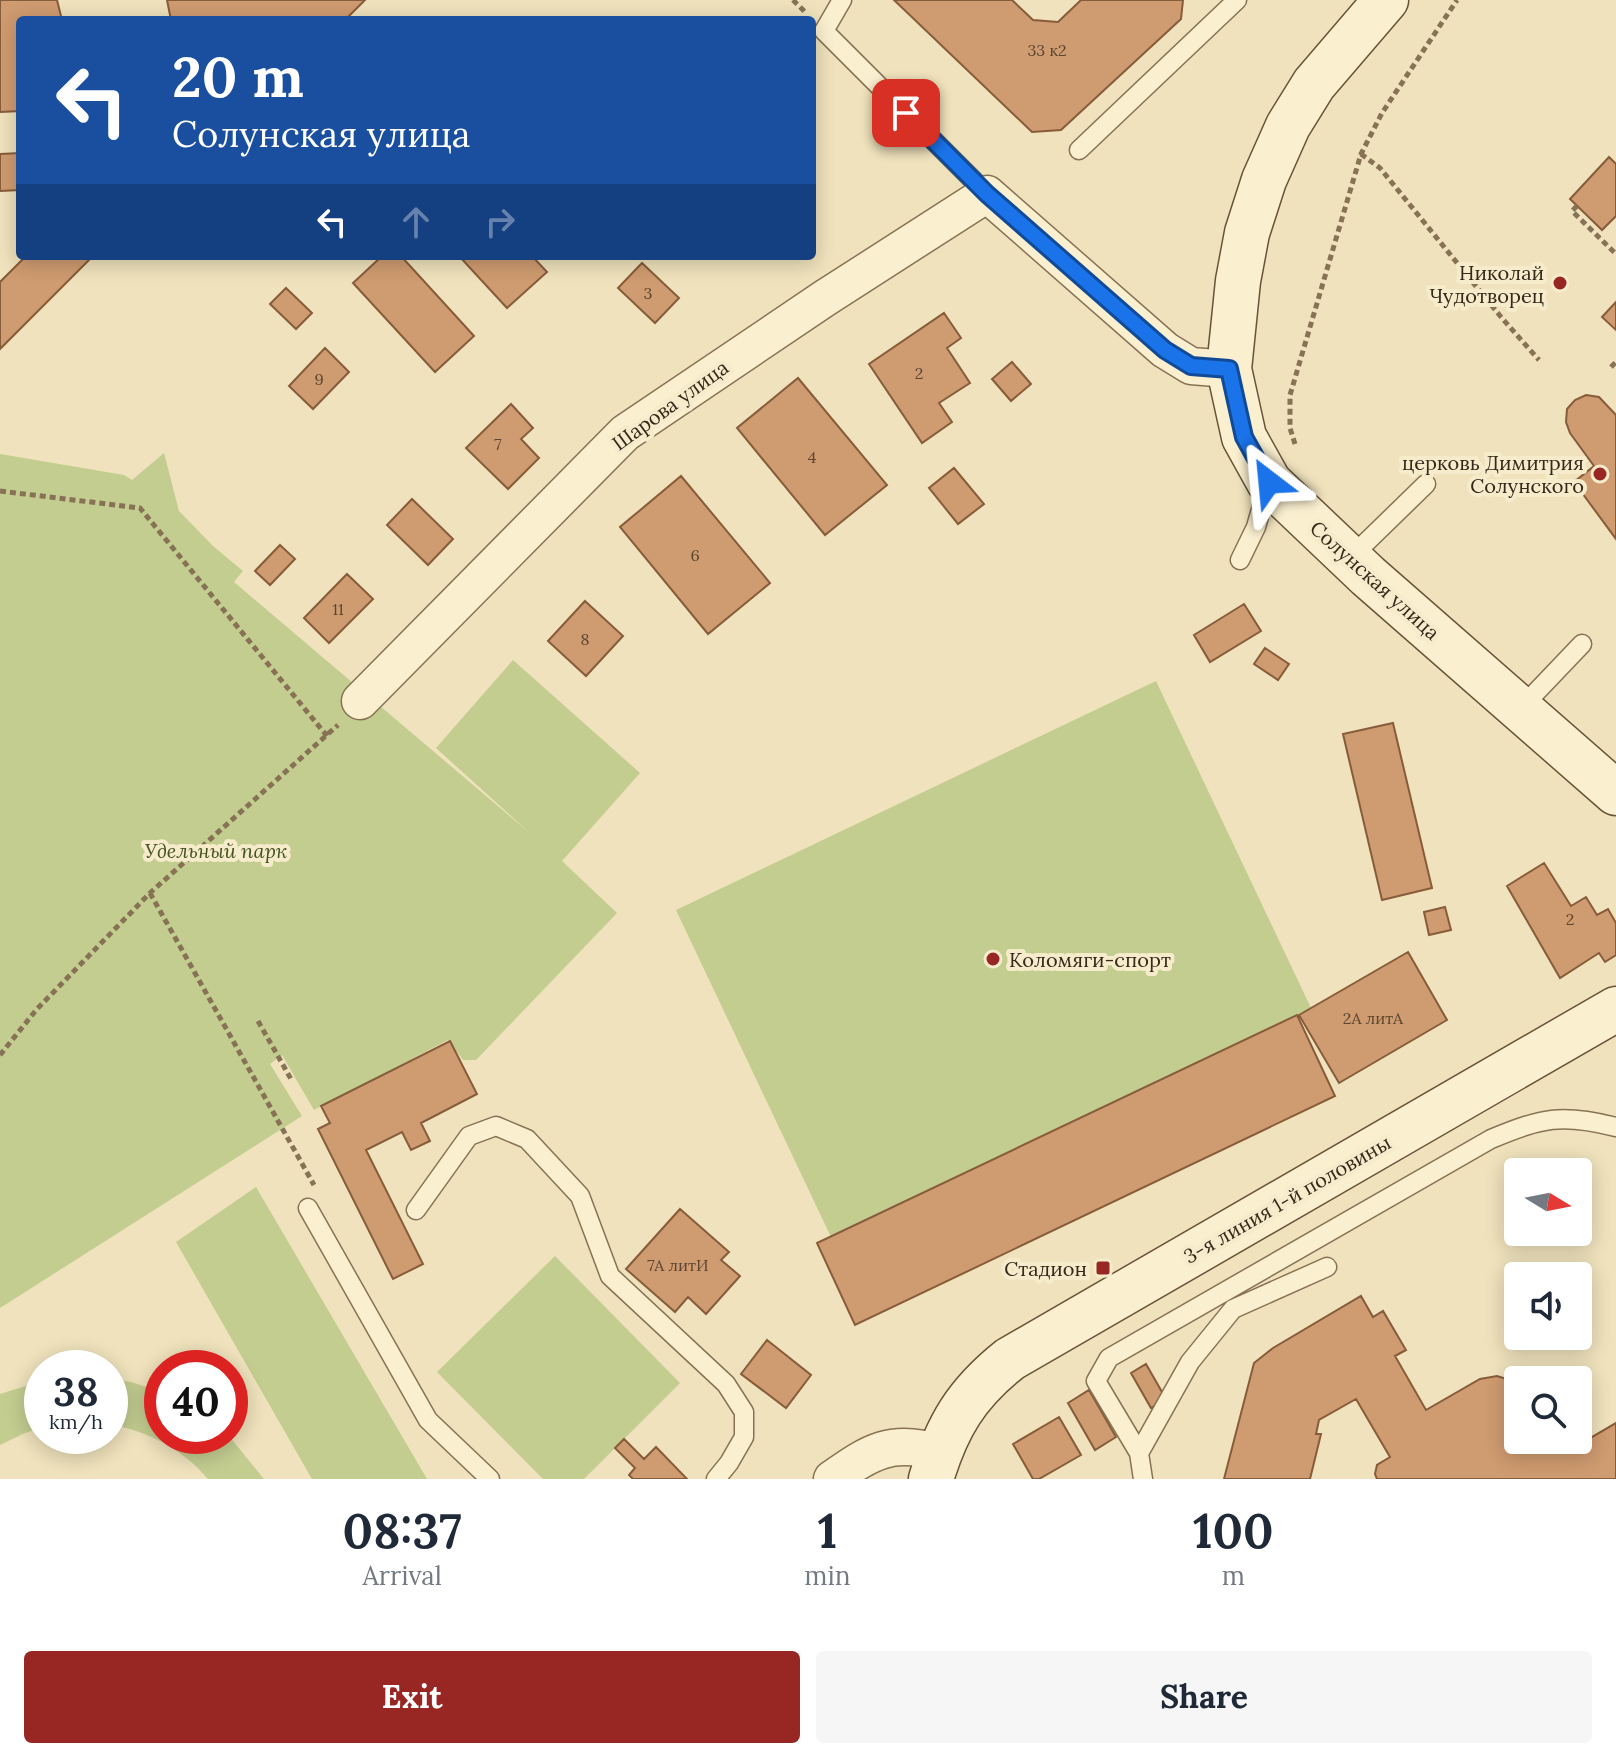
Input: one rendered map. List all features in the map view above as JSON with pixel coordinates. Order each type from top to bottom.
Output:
[{"type":"street","name":"Солунская улица","points":[[1386,0],[1314,84],[1288,126],[1264,180],[1247,233],[1240,269],[1229,369],[1244,437],[1284,470],[1350,558],[1616,793]]},
{"type":"street","points":[[987,194],[1165,350],[1191,366],[1229,369]]},
{"type":"street","name":"Шарова улица","points":[[360,701],[625,433],[825,298],[987,194]]},
{"type":"street","name":"3-я линия 1-й половины","points":[[935,1466],[950,1426],[967,1400],[1010,1359],[1616,1009]]},
{"type":"street","points":[[832,1479],[874,1452],[895,1446],[916,1445],[935,1466]]},
{"type":"lane","points":[[842,0],[824,31],[987,194]]},
{"type":"lane","points":[[1079,150],[1237,0]]},
{"type":"lane","points":[[1240,560],[1284,470]]},
{"type":"lane","points":[[1350,558],[1426,484]]},
{"type":"lane","points":[[1520,709],[1582,644]]},
{"type":"lane","points":[[1143,1479],[1139,1453],[1096,1381],[1109,1358],[1491,1139],[1534,1121],[1581,1118],[1616,1127]]},
{"type":"lane","points":[[416,1210],[469,1136],[496,1126],[527,1139],[580,1196],[610,1276],[726,1384],[744,1412],[744,1437],[716,1479]]},
{"type":"lane","points":[[308,1208],[428,1420],[490,1479]]},
{"type":"lane","points":[[1139,1453],[1190,1362],[1233,1309],[1327,1267]]},
{"type":"path","points":[[1284,470],[1290,428],[1290,395],[1361,154],[1382,113],[1457,0]]},
{"type":"path","points":[[1361,154],[1380,168],[1539,360]]},
{"type":"path","points":[[1577,206],[1572,211],[1616,254]]},
{"type":"path","points":[[0,491],[140,508],[327,736]]},
{"type":"path","points":[[0,1055],[37,1009],[150,893],[327,736],[360,701]]},
{"type":"path","points":[[150,893],[314,1183],[308,1208]]},
{"type":"path","points":[[258,1021],[291,1079]]},
{"type":"green space","name":"Удельный парк","points":[[164,453],[179,511],[243,571],[234,582],[532,835],[436,748],[513,660],[640,773],[562,861],[617,913],[476,1060],[463,1060],[448,1040],[314,1110],[282,1055],[270,1064],[302,1116],[0,1308],[0,454],[124,475],[132,480]]},
{"type":"green space","name":"Коломяги-спорт","points":[[1156,681],[1311,1008],[831,1237],[676,910]]},
{"type":"green space","points":[[256,1187],[427,1479],[312,1479],[248,1367],[248,1350],[238,1350],[176,1242]]},
{"type":"green space","points":[[555,1256],[680,1383],[584,1479],[543,1479],[437,1372]]},
{"type":"green space","points":[[128,1382],[144,1386],[144,1434],[128,1429]]},
{"type":"green space","points":[[24,1387],[24,1433],[0,1445],[0,1394]]},
{"type":"green space","points":[[181,1454],[244,1454],[264,1479],[208,1479]]},
{"type":"building","points":[[0,0],[57,0],[61,16],[16,16],[16,111],[0,112]]},
{"type":"building","points":[[167,0],[365,0],[349,16],[170,16]]},
{"type":"building","points":[[894,0],[1012,0],[1033,20],[1058,22],[1081,0],[1183,0],[1181,19],[1061,130],[1032,132]]},
{"type":"building","points":[[16,153],[16,190],[0,191],[0,154]]},
{"type":"building","points":[[1609,157],[1616,164],[1616,216],[1602,230],[1570,199]]},
{"type":"building","points":[[22,260],[89,260],[0,349],[0,282]]},
{"type":"building","points":[[378,260],[405,260],[474,336],[435,372],[353,283]]},
{"type":"building","points":[[463,260],[536,260],[547,272],[507,308]]},
{"type":"building","points":[[642,263],[679,298],[655,323],[618,288]]},
{"type":"building","points":[[286,288],[312,313],[296,329],[270,304]]},
{"type":"building","points":[[1616,302],[1616,330],[1602,317]]},
{"type":"building","points":[[944,313],[961,338],[947,348],[970,383],[939,403],[952,422],[922,443],[869,364]]},
{"type":"building","points":[[325,348],[349,372],[313,409],[289,386]]},
{"type":"building","points":[[1012,362],[1031,384],[1011,401],[992,379]]},
{"type":"building","points":[[798,378],[887,485],[825,535],[737,428]]},
{"type":"building","name":"церковь Димитрия Солунского","points":[[1586,395],[1599,397],[1616,415],[1616,539],[1574,482],[1594,466],[1570,433],[1566,422],[1567,409],[1575,400]]},
{"type":"building","points":[[511,404],[533,428],[521,439],[539,458],[508,489],[466,448]]},
{"type":"building","points":[[954,468],[984,504],[958,524],[929,488]]},
{"type":"building","points":[[681,476],[770,583],[708,634],[620,527]]},
{"type":"building","points":[[412,499],[453,539],[428,565],[387,525]]},
{"type":"building","points":[[280,545],[295,559],[270,585],[255,571]]},
{"type":"building","points":[[347,574],[373,599],[329,643],[304,618]]},
{"type":"building","points":[[585,601],[623,636],[586,676],[548,641]]},
{"type":"building","points":[[1244,604],[1261,631],[1210,662],[1194,635]]},
{"type":"building","points":[[1265,648],[1289,664],[1278,680],[1254,664]]},
{"type":"building","points":[[1393,723],[1432,888],[1382,900],[1343,734]]},
{"type":"building","points":[[1544,863],[1571,906],[1586,897],[1597,915],[1608,909],[1616,923],[1616,955],[1605,962],[1599,953],[1560,978],[1507,886]]},
{"type":"building","points":[[1445,907],[1451,930],[1429,935],[1424,912]]},
{"type":"building","points":[[1408,952],[1447,1020],[1339,1083],[1299,1015]]},
{"type":"building","points":[[1297,1015],[1335,1096],[855,1325],[817,1243]]},
{"type":"building","points":[[450,1041],[477,1094],[421,1123],[430,1141],[411,1150],[402,1132],[366,1150],[423,1264],[393,1279],[318,1129],[330,1123],[321,1106]]},
{"type":"building","points":[[680,1209],[729,1252],[721,1260],[740,1276],[706,1314],[688,1297],[675,1312],[626,1269]]},
{"type":"building","points":[[1361,1296],[1373,1317],[1383,1311],[1406,1350],[1395,1356],[1426,1410],[1480,1379],[1497,1376],[1504,1378],[1504,1454],[1592,1454],[1592,1437],[1616,1423],[1616,1479],[1377,1479],[1377,1465],[1390,1457],[1356,1399],[1319,1420],[1316,1434],[1321,1434],[1310,1479],[1224,1479],[1254,1363],[1273,1348]]},
{"type":"building","points":[[767,1340],[811,1375],[786,1408],[741,1374]]},
{"type":"building","points":[[1146,1364],[1166,1399],[1151,1408],[1131,1373]]},
{"type":"building","points":[[1089,1390],[1116,1437],[1095,1450],[1068,1403]]},
{"type":"building","points":[[1059,1417],[1081,1455],[1039,1479],[1033,1479],[1013,1444]]},
{"type":"building","points":[[624,1439],[644,1459],[656,1447],[687,1479],[633,1479],[629,1475],[635,1468],[615,1448]]},
{"type":"place","name":"Николай Чудотворец","points":[[1560,283]]},
{"type":"place","name":"церковь Димитрия Солунского","points":[[1600,474]]},
{"type":"place","name":"Коломяги-спорт","points":[[993,959]]},
{"type":"place","name":"Стадион","points":[[1103,1268]]},
{"type":"route","points":[[906,113],[987,194],[1165,350],[1191,366],[1209,370],[1229,369],[1244,437],[1269,482]]}]
